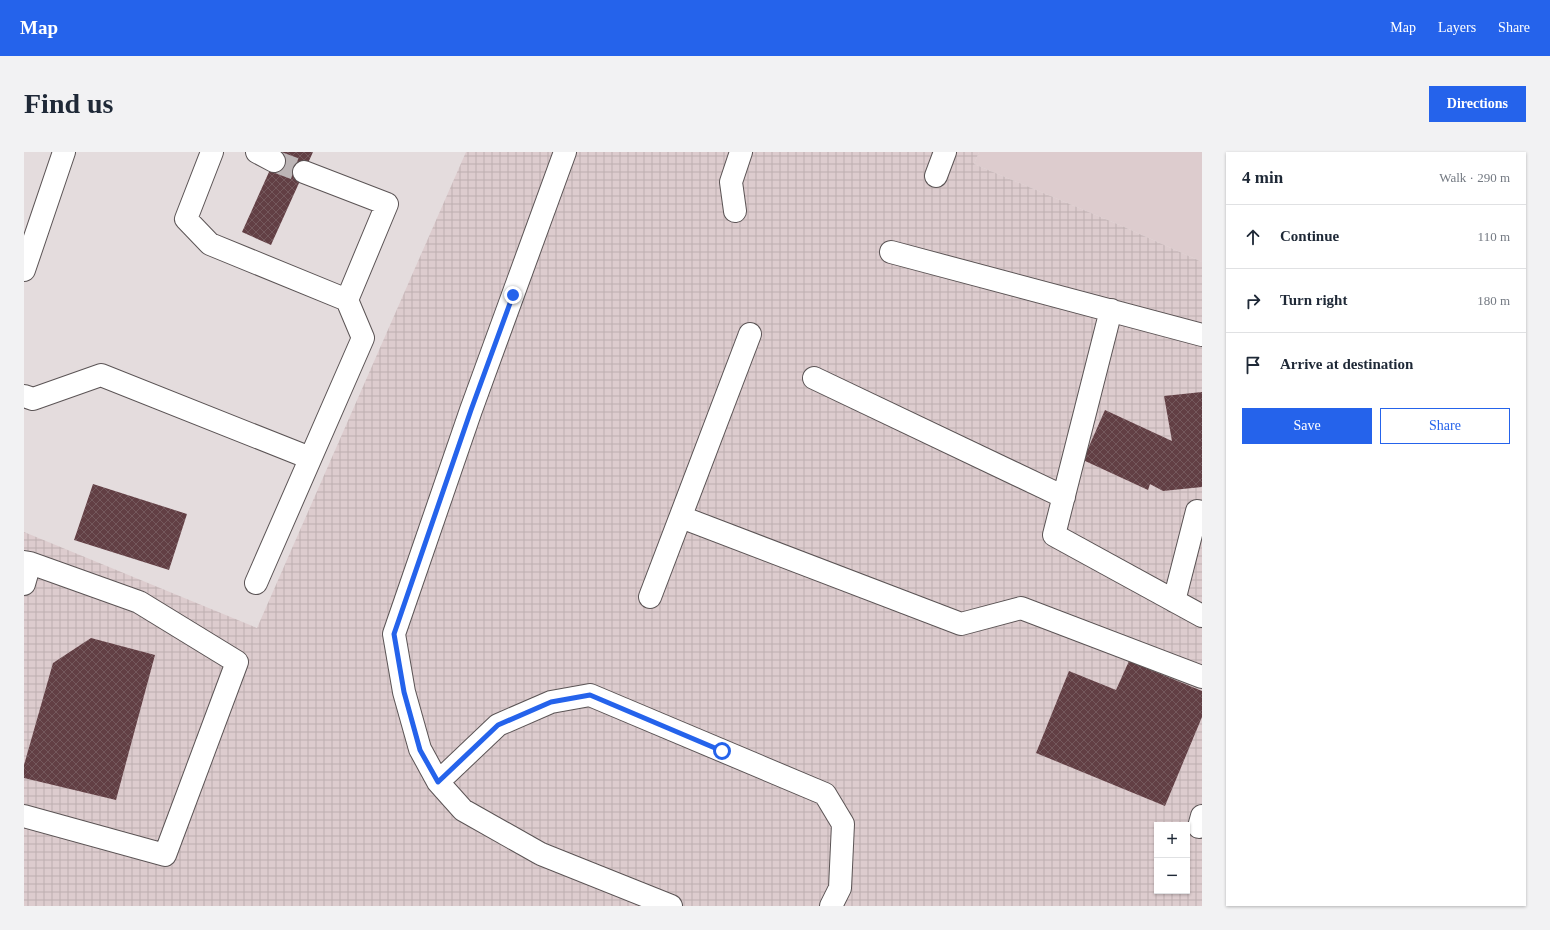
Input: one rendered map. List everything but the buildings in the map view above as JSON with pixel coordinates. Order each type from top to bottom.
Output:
[{"type":"street","points":[[24,270],[64,152]]},
{"type":"street","points":[[212,152],[186,219],[210,244],[347,300]]},
{"type":"street","points":[[565,152],[471,410],[394,634],[404,692],[420,750],[438,782],[463,810],[541,854],[671,906]]},
{"type":"street","points":[[735,211],[731,182],[741,152]]},
{"type":"street","points":[[936,176],[945,152]]},
{"type":"street","points":[[256,583],[362,338],[347,300],[387,204],[304,172]]},
{"type":"street","points":[[891,252],[1202,335]]},
{"type":"street","points":[[1110,310],[1054,535],[1202,616]]},
{"type":"street","points":[[650,598],[750,334]]},
{"type":"street","points":[[24,396],[32,399],[100,375],[310,458]]},
{"type":"street","points":[[814,378],[1064,497]]},
{"type":"street","points":[[1174,601],[1197,511],[1202,512]]},
{"type":"street","points":[[681,517],[961,624],[1021,608],[1202,677]]},
{"type":"street","points":[[24,584],[27,562],[139,602],[237,662],[165,855],[24,816]]},
{"type":"street","points":[[438,782],[498,725],[551,702],[590,695],[825,794],[843,824],[840,888],[831,906]]},
{"type":"shaded area","points":[[466,152],[979,152],[974,164],[1122,226],[1202,262],[1202,906],[24,906],[24,532],[257,628]]},
{"type":"shaded area","points":[[979,152],[1202,152],[1202,262],[1122,226],[974,164]]},
{"type":"tunnel","points":[[274,161],[304,172]]},
{"type":"route","points":[[513,295],[471,410],[394,634],[404,692],[420,750],[438,782],[498,725],[551,702],[590,695],[722,751]]}]
